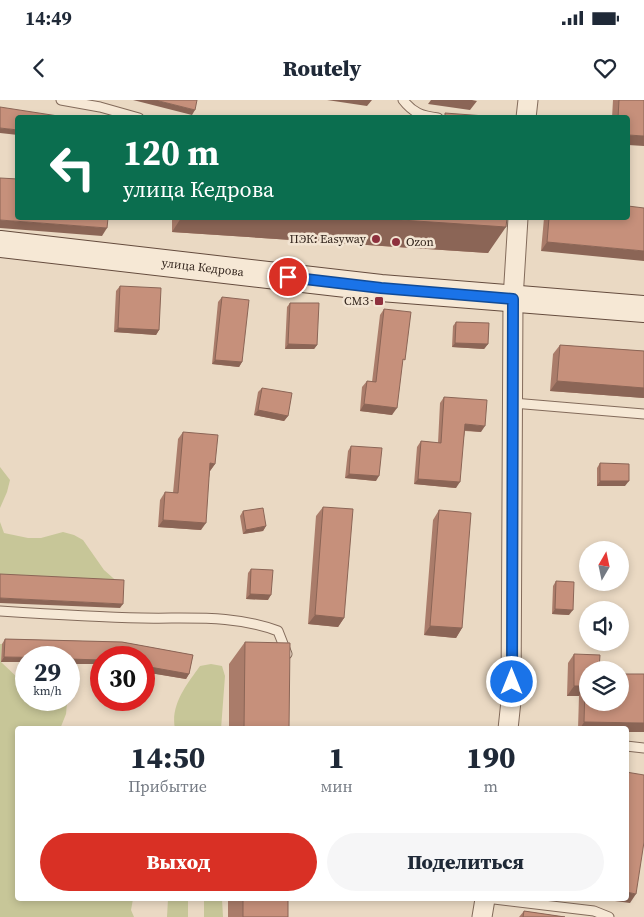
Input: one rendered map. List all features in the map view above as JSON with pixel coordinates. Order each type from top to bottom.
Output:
[{"type":"main road","name":"улица Кедрова","points":[[0,244],[381,288],[644,309]]},
{"type":"street","points":[[526,115],[528,100]]},
{"type":"street","points":[[508,726],[511,701],[513,299],[518,220]]},
{"type":"street","points":[[482,917],[485,901]]},
{"type":"lane","points":[[61,100],[100,107],[128,115]]},
{"type":"lane","points":[[404,100],[409,108],[418,115]]},
{"type":"lane","points":[[513,403],[644,414]]},
{"type":"lane","points":[[0,611],[140,618],[232,619],[258,623],[278,631],[288,656],[288,665]]},
{"type":"lane","points":[[629,746],[644,748]]},
{"type":"lane","points":[[509,901],[594,912],[609,917]]},
{"type":"green space","points":[[0,467],[10,480],[0,508]]},
{"type":"green space","points":[[0,522],[4,533],[28,538],[41,538],[63,532],[74,535],[83,540],[104,570],[121,585],[0,579]]},
{"type":"green space","points":[[0,644],[2,644],[1,662],[15,675],[15,711],[66,711],[61,726],[15,726],[15,901],[133,901],[131,910],[134,917],[0,917]]},
{"type":"green space","points":[[211,664],[222,666],[225,676],[221,726],[175,726],[177,703],[200,666]]},
{"type":"green space","points":[[168,901],[188,901],[188,917],[167,917]]},
{"type":"green space","points":[[204,901],[222,901],[223,917],[204,917]]},
{"type":"building","points":[[155,100],[197,100],[195,110]]},
{"type":"building","points":[[619,100],[644,100],[644,136],[630,135],[630,115],[618,115]]},
{"type":"building","points":[[0,107],[52,115],[15,115],[15,130],[0,128]]},
{"type":"building","points":[[445,113],[472,115],[445,115]]},
{"type":"building","points":[[0,178],[15,179],[15,220],[108,220],[107,228],[0,220]]},
{"type":"building","points":[[630,206],[644,208],[644,251],[547,242],[549,220],[630,220]]},
{"type":"building","points":[[401,220],[507,220],[506,227]]},
{"type":"building","points":[[120,286],[161,288],[159,330],[118,328]]},
{"type":"building","points":[[222,297],[249,300],[242,362],[215,360]]},
{"type":"building","points":[[290,303],[319,303],[317,345],[288,344]]},
{"type":"building","points":[[384,309],[411,312],[397,408],[364,404],[367,381],[376,382]]},
{"type":"building","points":[[456,322],[489,323],[488,344],[455,343]]},
{"type":"building","points":[[560,345],[644,351],[644,388],[557,381]]},
{"type":"building","points":[[262,388],[292,393],[288,416],[258,410]]},
{"type":"building","points":[[444,397],[487,400],[485,426],[465,424],[460,482],[418,479],[421,441],[441,443]]},
{"type":"building","points":[[183,432],[218,435],[215,464],[210,463],[206,523],[163,520],[165,492],[178,493]]},
{"type":"building","points":[[351,446],[382,448],[379,476],[349,474]]},
{"type":"building","points":[[600,463],[629,464],[629,481],[600,481]]},
{"type":"building","points":[[323,507],[353,509],[344,618],[315,615]]},
{"type":"building","points":[[263,508],[266,526],[246,530],[243,511]]},
{"type":"building","points":[[439,510],[471,513],[462,628],[430,626]]},
{"type":"building","points":[[251,569],[273,570],[271,595],[250,594]]},
{"type":"building","points":[[0,574],[124,580],[123,604],[0,598]]},
{"type":"building","points":[[556,581],[574,582],[573,610],[555,609]]},
{"type":"building","points":[[5,639],[122,642],[144,646],[90,646],[90,660],[80,659],[80,646],[15,646],[15,657],[4,657]]},
{"type":"building","points":[[245,642],[290,643],[289,726],[244,726]]},
{"type":"building","points":[[155,648],[193,655],[189,674],[155,668]]},
{"type":"building","points":[[574,654],[600,655],[600,661],[579,661],[579,686],[574,686]]},
{"type":"building","points":[[629,674],[644,674],[644,723],[584,722],[584,711],[629,711]]},
{"type":"building","points":[[629,772],[644,775],[644,842],[636,894],[629,893]]},
{"type":"building","points":[[243,901],[288,901],[288,917],[243,917]]},
{"type":"building","points":[[524,911],[565,917],[523,917]]},
{"type":"place","name":"ПЭК: Easyway","points":[[376,239]]},
{"type":"place","name":"Ozon","points":[[396,242]]},
{"type":"place","name":"СМЗ","points":[[379,301]]},
{"type":"route","points":[[288,277],[381,288],[513,299],[512,682]]}]
